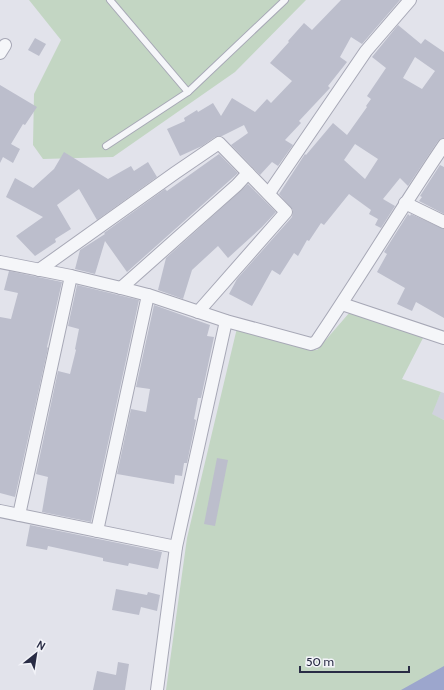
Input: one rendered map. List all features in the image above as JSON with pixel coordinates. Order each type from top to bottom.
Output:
[{"type":"street","points":[[269,193],[366,51],[410,0]]},
{"type":"street","points":[[39,270],[174,173],[219,143],[286,212],[198,312]]},
{"type":"street","points":[[0,262],[71,276],[148,295],[226,321],[311,344],[316,342],[342,304],[405,203],[444,145]]},
{"type":"street","points":[[121,288],[237,185],[248,173]]},
{"type":"street","points":[[405,203],[444,222]]},
{"type":"street","points":[[19,515],[71,276]]},
{"type":"street","points":[[97,530],[148,295]]},
{"type":"street","points":[[342,304],[444,338]]},
{"type":"street","points":[[157,690],[176,546],[226,321]]},
{"type":"street","points":[[0,511],[176,546]]},
{"type":"lane","points":[[110,0],[188,92]]},
{"type":"lane","points":[[106,146],[188,92],[285,0]]},
{"type":"shaded area","points":[[441,392],[444,393],[444,420],[431,414]]},
{"type":"green space","points":[[29,0],[306,0],[235,72],[113,157],[43,159],[33,145],[34,94],[61,40]]},
{"type":"green space","points":[[350,312],[423,338],[402,379],[441,392],[432,414],[444,420],[444,690],[166,690],[187,538],[237,328],[317,350]]},
{"type":"water","points":[[444,666],[444,690],[401,690]]},
{"type":"building","points":[[341,0],[400,0],[362,44],[351,37],[340,57],[347,62],[328,86],[330,88],[299,121],[301,123],[285,140],[293,145],[278,166],[272,162],[260,175],[231,145],[248,133],[244,125],[222,136],[215,137],[202,146],[180,156],[167,129],[185,121],[184,118],[213,103],[221,116],[232,98],[255,112],[267,99],[271,103],[292,81],[270,63],[304,23],[312,30]]},
{"type":"building","points":[[398,25],[421,44],[425,39],[444,52],[444,138],[438,141],[408,186],[400,178],[383,199],[395,206],[381,228],[375,225],[378,219],[369,214],[371,210],[349,194],[324,225],[321,223],[309,241],[307,240],[298,256],[294,253],[280,275],[272,270],[252,306],[229,294],[237,279],[292,217],[293,210],[279,194],[305,154],[306,155],[333,123],[347,135],[367,107],[366,106],[371,99],[367,96],[386,68],[372,57]],"holes":[[[415,57],[435,71],[422,89],[403,78]],[[355,144],[378,159],[365,179],[344,160]]]},
{"type":"building","points":[[35,38],[46,44],[39,56],[28,50]]},
{"type":"building","points":[[0,85],[37,107],[25,125],[23,124],[11,144],[20,149],[13,163],[3,157],[0,163]]},
{"type":"building","points":[[64,152],[108,179],[131,166],[134,171],[148,162],[157,177],[97,220],[79,189],[57,205],[71,229],[55,239],[56,242],[35,256],[16,236],[43,217],[6,197],[15,178],[33,188],[54,169]]},
{"type":"building","points":[[219,154],[238,173],[127,272],[105,241],[95,274],[75,269],[80,250],[105,234],[104,233],[165,189],[167,191]]},
{"type":"building","points":[[440,165],[444,167],[444,214],[419,201],[422,197],[420,196]]},
{"type":"building","points":[[248,184],[276,212],[228,258],[218,246],[192,270],[183,299],[158,290],[166,258]]},
{"type":"building","points":[[408,214],[444,229],[444,318],[416,302],[412,311],[397,304],[405,288],[377,272],[387,254],[384,252]]},
{"type":"building","points":[[9,271],[62,282],[15,497],[0,493],[0,317],[11,319],[18,293],[4,290]]},
{"type":"building","points":[[77,285],[139,300],[91,522],[42,512],[48,477],[36,474],[58,371],[70,374],[76,350],[79,329],[68,326]]},
{"type":"building","points":[[154,305],[210,325],[207,336],[214,337],[201,398],[198,398],[194,419],[196,420],[187,463],[184,463],[182,476],[175,475],[174,484],[117,474],[131,409],[146,412],[150,389],[136,387]]},
{"type":"building","points":[[217,458],[228,460],[215,526],[204,524]]},
{"type":"building","points":[[30,525],[162,552],[158,569],[129,563],[128,566],[103,561],[103,558],[48,546],[47,550],[26,546]]},
{"type":"building","points":[[116,589],[147,595],[148,592],[160,595],[157,611],[141,607],[139,615],[112,610]]},
{"type":"building","points":[[118,662],[129,664],[125,690],[93,690],[97,671],[116,675]]}]
